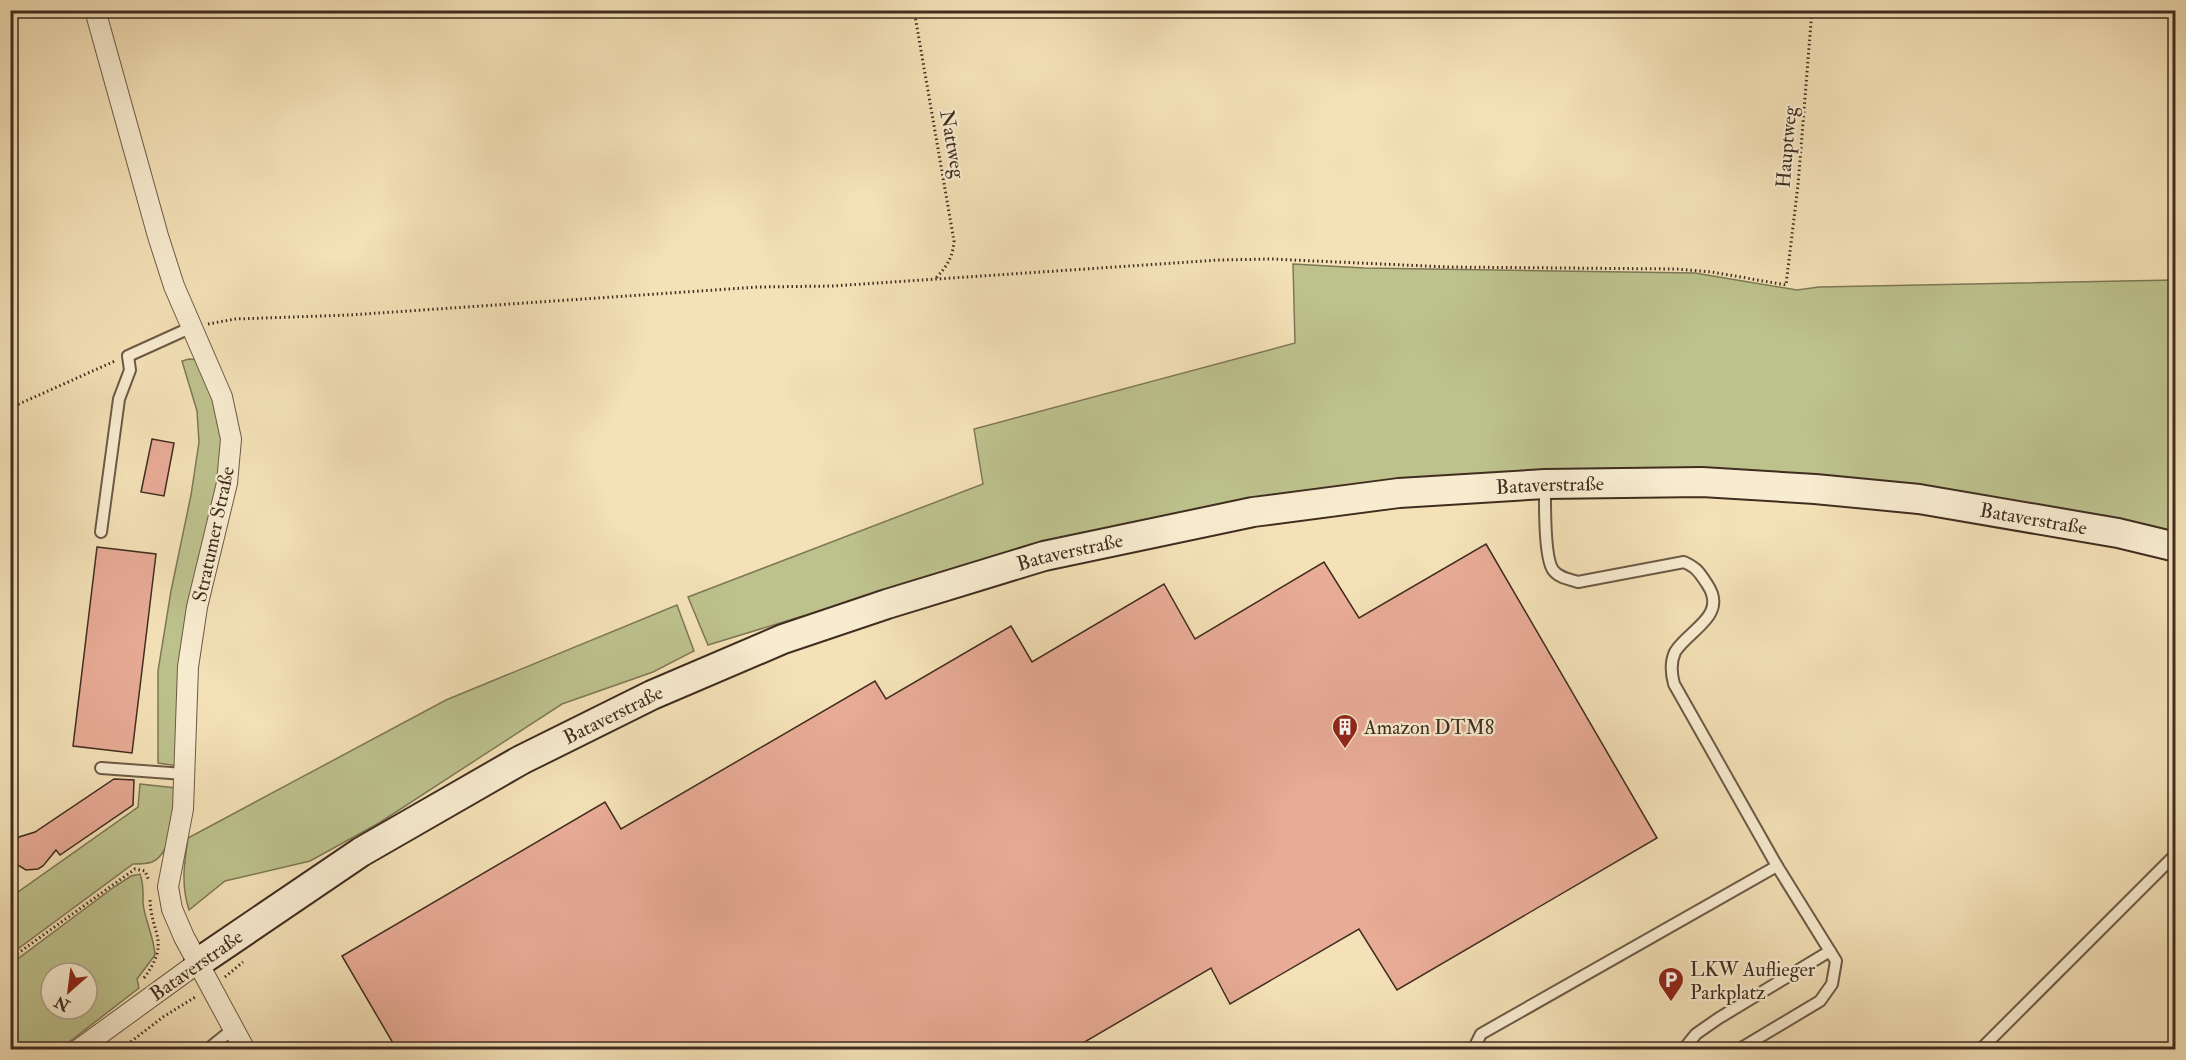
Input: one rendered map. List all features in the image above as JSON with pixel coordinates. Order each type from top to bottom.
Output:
[{"type":"street","name":"Stratumer Straße","points":[[95,10],[158,236],[174,286],[222,397],[231,439],[227,483],[196,607],[188,667],[183,809],[168,887],[171,909],[184,937],[245,1050]]},
{"type":"street","name":"Bataverstraße","points":[[78,1050],[199,962],[361,852],[521,760],[652,695],[783,639],[887,604],[1044,556],[1253,512],[1399,493],[1545,484],[1702,482],[1815,489],[1919,499],[2118,533],[2175,548]]},
{"type":"lane","points":[[101,532],[119,399],[130,370],[128,356],[192,327]]},
{"type":"lane","points":[[1545,484],[1548,552],[1552,569],[1563,578],[1578,582],[1684,562],[1697,568],[1711,589],[1714,602],[1711,611],[1702,626],[1684,641],[1674,654],[1671,670],[1674,684],[1777,866],[1836,961],[1832,984],[1820,1001],[1738,1050]]},
{"type":"lane","points":[[101,768],[184,774]]},
{"type":"lane","points":[[1980,1050],[2175,854]]},
{"type":"lane","points":[[1473,1050],[1481,1034],[1777,866]]},
{"type":"lane","points":[[1683,1050],[1696,1034],[1719,1018],[1830,951]]},
{"type":"lane","points":[[207,1050],[233,1029]]},
{"type":"path","name":"Nattweg","points":[[914,10],[954,241],[953,255],[936,278]]},
{"type":"path","name":"Hauptweg","points":[[936,278],[1219,260],[1271,259],[1449,267],[1676,269],[1712,272],[1786,285],[1798,185],[1812,10]]},
{"type":"path","points":[[192,327],[235,319],[350,315],[758,287],[833,286],[936,278]]},
{"type":"path","points":[[10,408],[128,356]]},
{"type":"path","points":[[10,959],[135,869],[145,871],[150,883]]},
{"type":"path","points":[[150,892],[150,910],[158,938],[159,955],[143,980],[163,1017]]},
{"type":"path","points":[[120,1050],[163,1017],[211,988],[246,959]]},
{"type":"green space","points":[[1293,264],[1364,268],[1695,273],[1797,290],[1819,287],[2175,280],[2175,538],[1694,472],[1028,547],[708,645],[688,597],[983,484],[974,429],[1295,343]]},
{"type":"green space","points":[[199,360],[217,408],[222,445],[178,766],[158,763],[158,671],[199,442],[197,411],[182,361]]},
{"type":"green space","points":[[677,605],[694,651],[653,672],[562,704],[379,823],[310,861],[225,881],[189,910],[184,883],[188,838],[446,700]]},
{"type":"green space","points":[[140,784],[176,788],[172,829],[165,849],[159,857],[150,863],[133,864],[11,954],[11,897],[138,807]]},
{"type":"green space","points":[[140,874],[144,910],[155,955],[137,979],[139,988],[99,1019],[99,961],[39,961],[39,1021],[96,1021],[60,1049],[11,1049],[11,964],[131,876]]},
{"type":"building","points":[[152,439],[174,443],[164,496],[141,492]]},
{"type":"building","points":[[1486,544],[1657,838],[1397,990],[1359,929],[1230,1004],[1211,968],[1071,1050],[397,1050],[342,956],[605,802],[621,829],[875,681],[886,699],[1011,626],[1032,662],[1164,584],[1195,639],[1324,562],[1359,618]]},
{"type":"building","points":[[97,547],[156,554],[132,753],[73,746]]},
{"type":"building","points":[[114,779],[134,780],[133,805],[60,855],[56,850],[38,869],[26,870],[16,864],[12,847],[19,837],[35,832]]},
{"type":"place","name":"Amazon DTM8","points":[[1345,750]]},
{"type":"place","name":"LKW Auflieger Parkplatz","points":[[1671,1003]]}]
